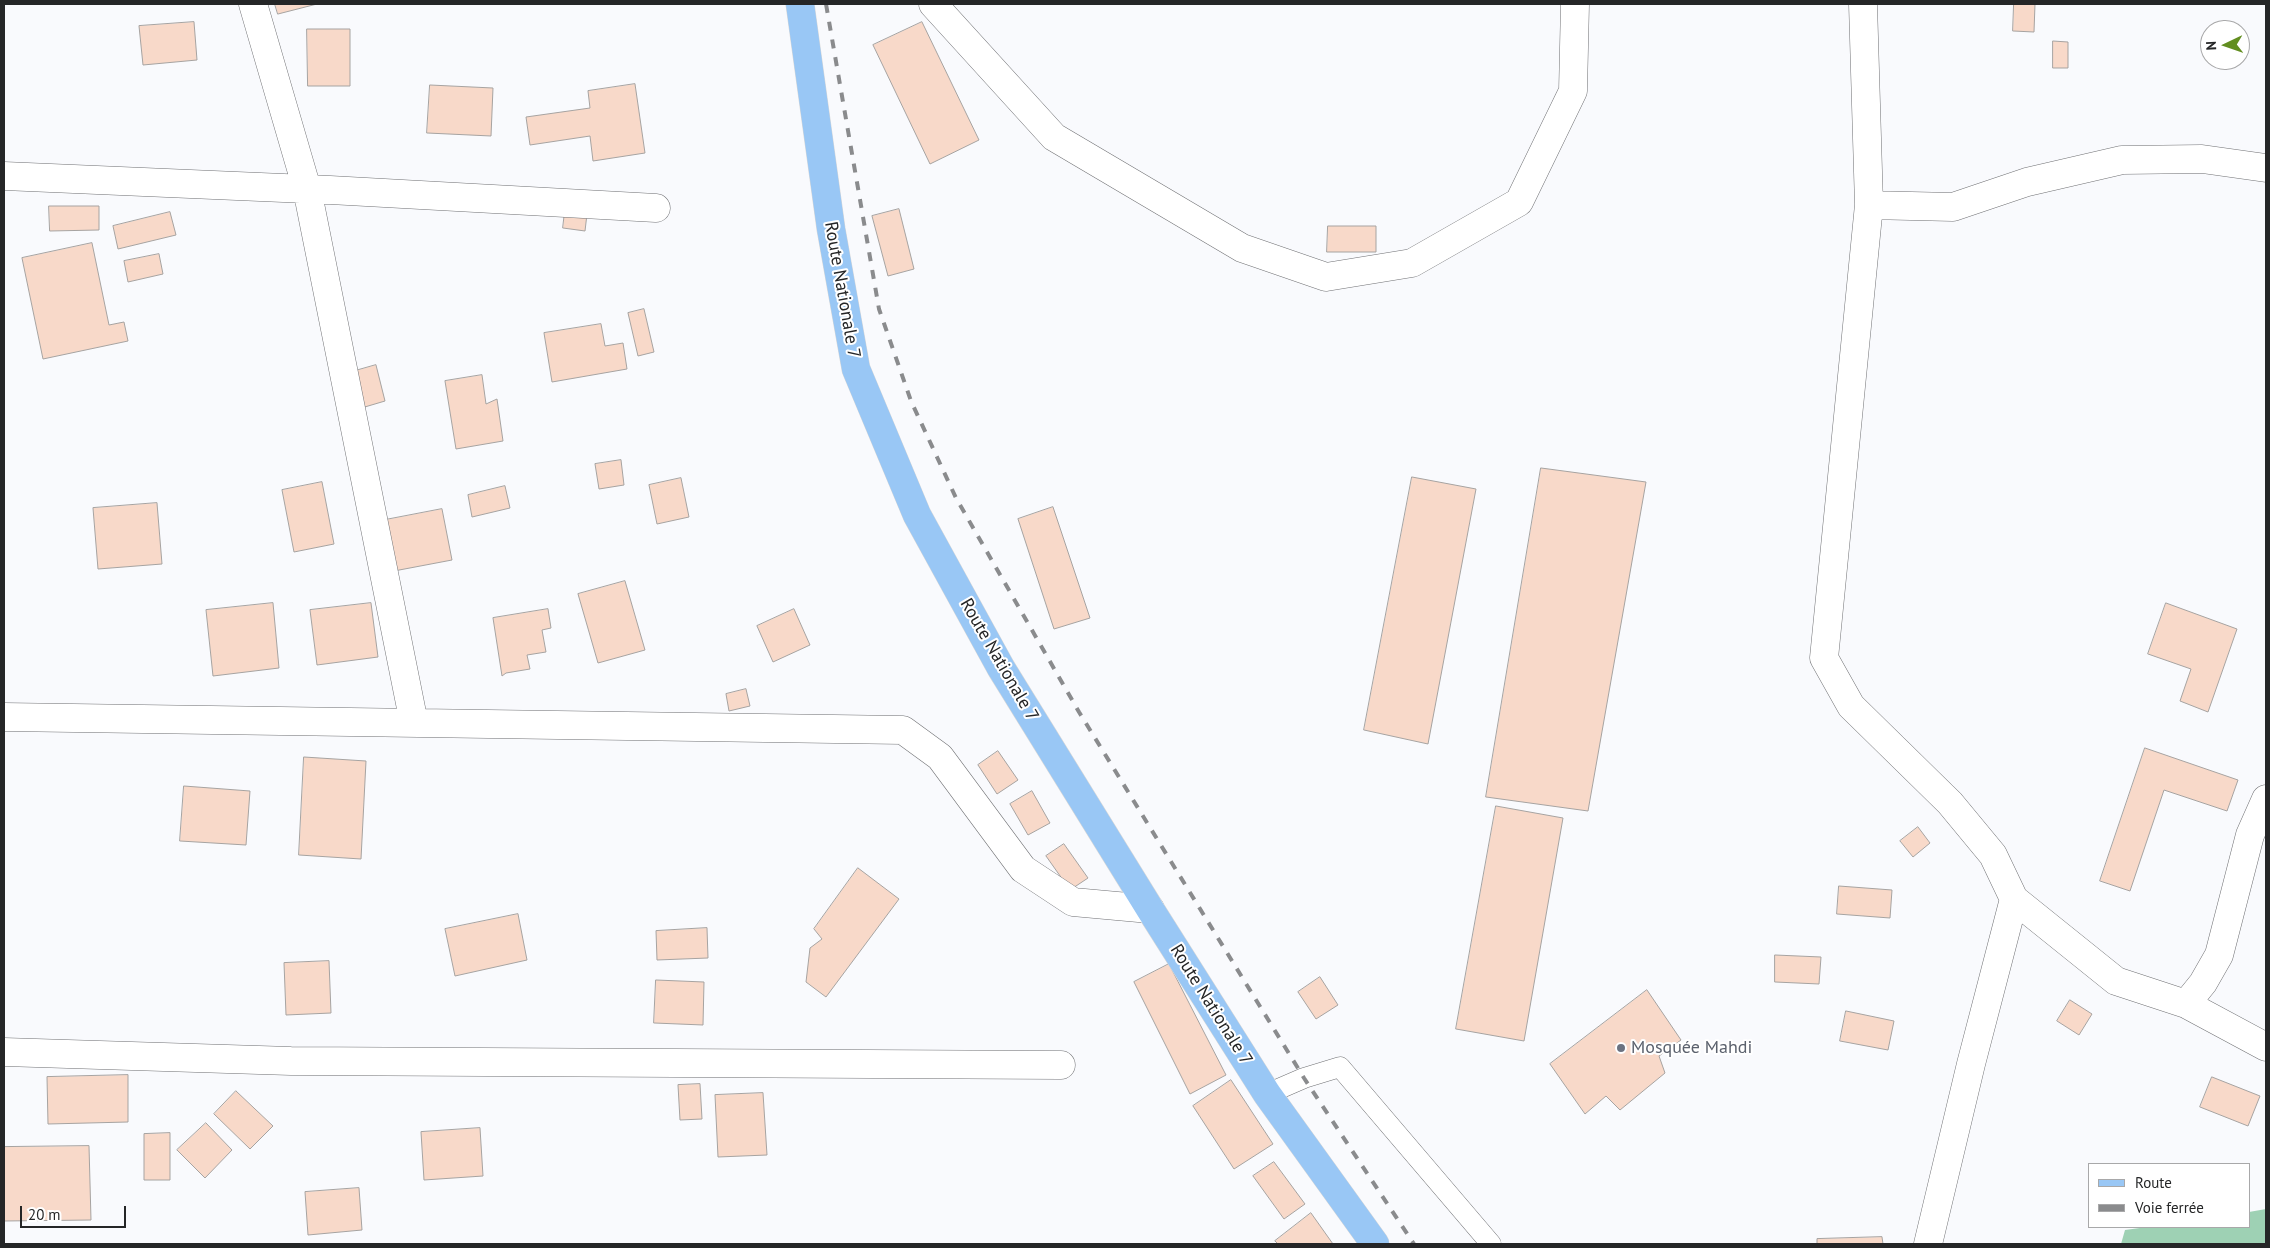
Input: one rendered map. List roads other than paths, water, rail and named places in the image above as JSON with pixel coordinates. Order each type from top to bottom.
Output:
[{"type":"main road","name":"Route Nationale 7","points":[[800,4],[831,229],[856,369],[917,515],[1001,668],[1150,908],[1267,1094],[1375,1244]]},
{"type":"street","points":[[253,4],[307,189],[414,723]]},
{"type":"street","points":[[933,4],[1054,137],[1242,248],[1326,277],[1412,263],[1519,202],[1573,91],[1575,4]]},
{"type":"street","points":[[1864,4],[1869,205],[1824,658],[1851,706],[1950,804],[1993,855],[2014,900],[2116,981],[2186,1004],[2266,1047]]},
{"type":"street","points":[[1869,205],[1953,207],[2028,182],[2122,160],[2202,159],[2266,168]]},
{"type":"street","points":[[4,176],[307,189],[656,208]]},
{"type":"street","points":[[4,717],[903,730],[940,757],[1023,869],[1073,902],[1150,908]]},
{"type":"street","points":[[2186,1004],[2202,983],[2219,955],[2250,836],[2266,799]]},
{"type":"street","points":[[1928,1244],[1971,1064],[2014,900]]},
{"type":"street","points":[[4,1052],[301,1061],[1062,1065]]},
{"type":"lane","points":[[1267,1094],[1304,1078],[1340,1067],[1491,1244]]},
{"type":"railway","points":[[826,4],[879,309],[911,401],[956,498],[1079,712],[1304,1078],[1414,1244]]},
{"type":"place","name":"Mosquée Mahdi","points":[[1621,1048]]}]
